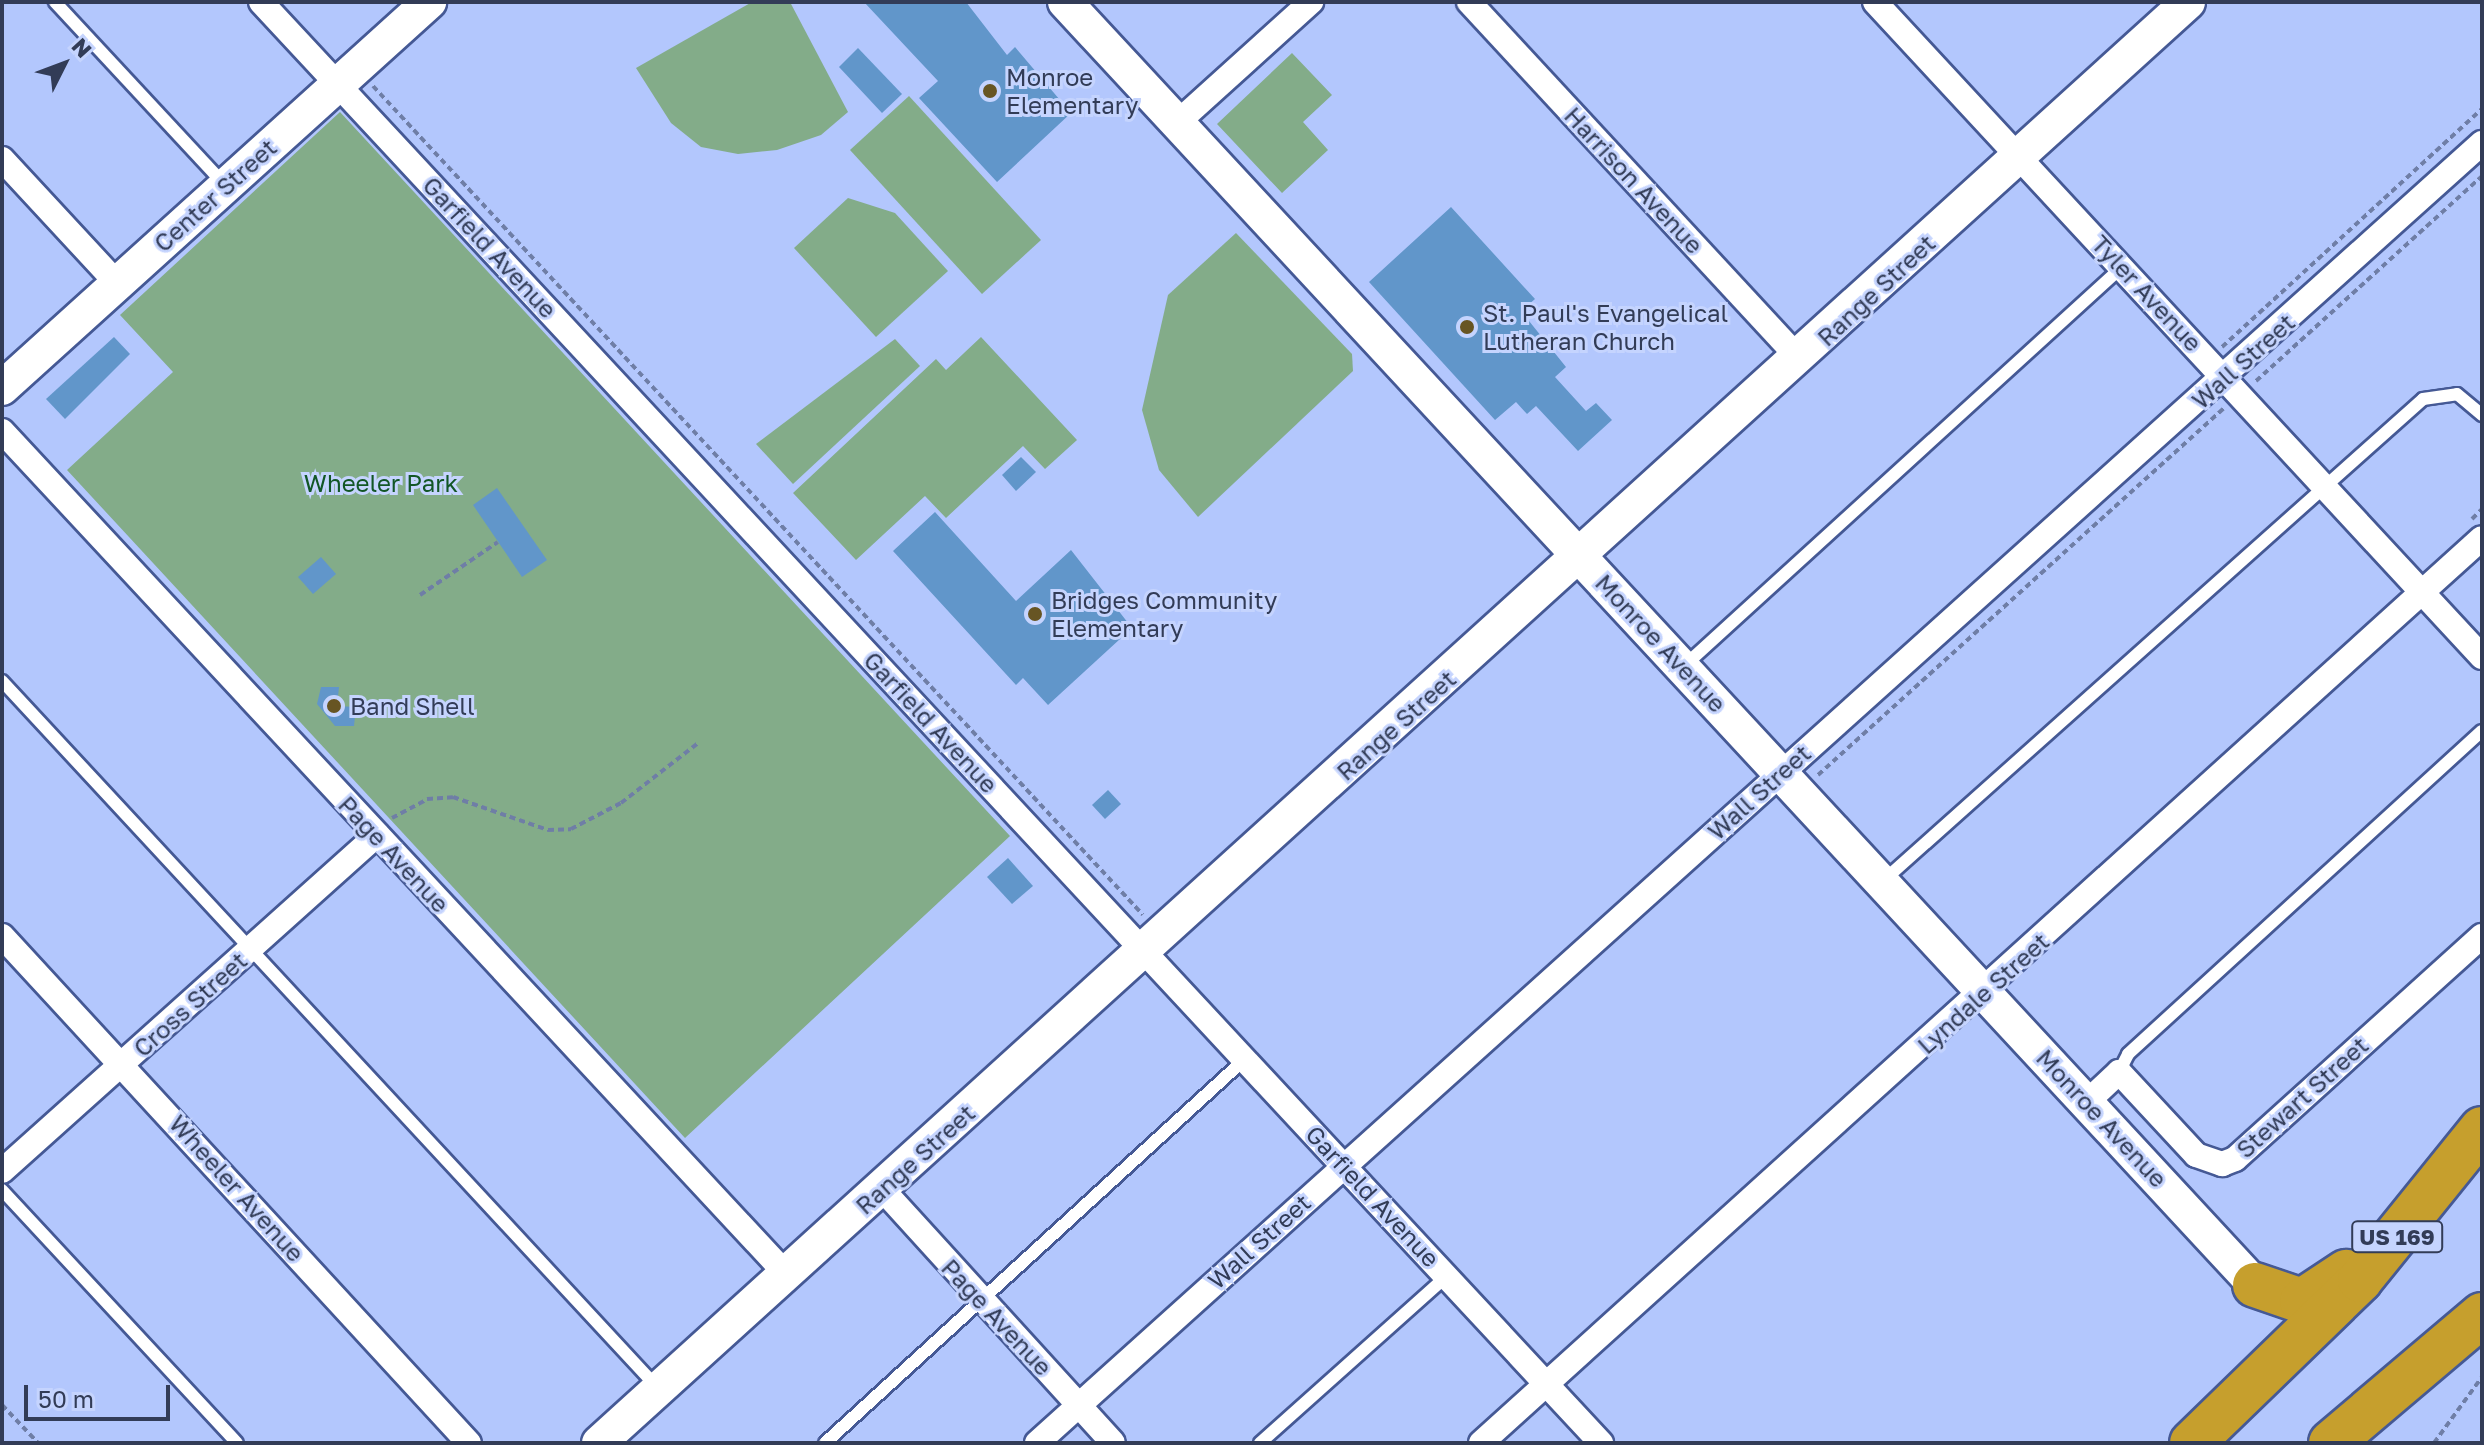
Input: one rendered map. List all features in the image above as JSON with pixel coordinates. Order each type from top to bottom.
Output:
[{"type":"highway","points":[[2255,1285],[2290,1302],[2317,1298],[2470,1146]]},
{"type":"highway","name":"US 169","points":[[2192,1443],[2242,1398],[2360,1280],[2470,1146]]},
{"type":"highway","points":[[2242,1398],[2274,1338],[2255,1285]]},
{"type":"highway","points":[[2331,1443],[2482,1315]]},
{"type":"street","name":"Garfield Avenue","points":[[261,2],[347,76],[1152,946],[1245,1059],[1601,1443]]},
{"type":"street","name":"Center Street","points":[[5,379],[117,283],[429,2]]},
{"type":"street","name":"Monroe Avenue","points":[[1065,2],[2255,1285]]},
{"type":"street","points":[[1177,123],[1311,2]]},
{"type":"street","name":"Harrison Avenue","points":[[1469,2],[1800,359]]},
{"type":"street","name":"Tyler Avenue","points":[[1875,2],[2482,657]]},
{"type":"street","name":"Range Street","points":[[599,1443],[1800,359],[2188,2]]},
{"type":"street","name":"Wall Street","points":[[1037,1443],[1343,1165],[1788,779],[2218,369],[2482,143]]},
{"type":"street","points":[[2,159],[117,283]]},
{"type":"street","name":"Page Avenue","points":[[2,431],[384,826],[787,1275]]},
{"type":"street","name":"Lyndale Street","points":[[1481,1443],[1985,991],[2482,538]]},
{"type":"street","name":"Cross Street","points":[[2,1171],[384,826]]},
{"type":"street","name":"Wheeler Avenue","points":[[2,936],[124,1064],[469,1443]]},
{"type":"street","name":"Stewart Street","points":[[2119,1072],[2196,1155],[2222,1164],[2482,936]]},
{"type":"street","points":[[2087,1102],[2119,1072]]},
{"type":"street","name":"Page Avenue","points":[[882,1189],[1113,1443]]},
{"type":"lane","points":[[55,2],[225,186]]},
{"type":"lane","points":[[1683,667],[2122,267]]},
{"type":"lane","points":[[1883,881],[2324,485],[2431,394],[2457,394],[2482,415]]},
{"type":"lane","points":[[2,681],[659,1389]]},
{"type":"lane","points":[[2119,1072],[2128,1054],[2482,731]]},
{"type":"lane","points":[[825,1443],[1245,1059]]},
{"type":"lane","points":[[2,1190],[237,1443]]},
{"type":"lane","points":[[1260,1443],[1447,1276]]},
{"type":"path","points":[[347,76],[1152,946]]},
{"type":"path","points":[[2218,369],[2482,109]]},
{"type":"path","points":[[1788,779],[1814,779],[2225,407]]},
{"type":"path","points":[[420,595],[498,542]]},
{"type":"path","points":[[384,826],[419,802],[453,797],[548,830],[571,829],[621,803],[698,743]]},
{"type":"path","points":[[2434,1443],[2482,1377]]},
{"type":"path","points":[[2,1405],[38,1443]]},
{"type":"green space","points":[[752,2],[790,2],[848,112],[821,135],[777,150],[738,154],[701,147],[671,123],[636,68]]},
{"type":"green space","points":[[1292,53],[1332,95],[1303,122],[1328,150],[1282,193],[1217,124]]},
{"type":"green space","points":[[909,96],[1041,240],[982,294],[850,150]]},
{"type":"green space","name":"Wheeler Park","points":[[340,112],[1010,836],[685,1138],[67,470],[173,372],[120,315]]},
{"type":"green space","points":[[848,198],[895,213],[948,271],[876,337],[794,248]]},
{"type":"green space","points":[[1236,233],[1352,354],[1353,371],[1198,517],[1159,470],[1142,410],[1168,295]]},
{"type":"green space","points":[[981,337],[1077,440],[1045,469],[1023,446],[946,518],[925,496],[856,560],[793,493],[936,359],[946,370]]},
{"type":"green space","points":[[895,339],[920,366],[793,484],[756,444]]},
{"type":"building","name":"Monroe Elementary","points":[[864,2],[966,2],[1007,55],[1015,47],[1071,113],[997,182],[919,98],[938,81]]},
{"type":"building","points":[[858,48],[902,94],[882,113],[839,67]]},
{"type":"building","name":"St. Paul's Evangelical Lutheran Church","points":[[1451,207],[1535,299],[1521,311],[1566,367],[1555,377],[1586,411],[1596,403],[1612,420],[1578,451],[1536,406],[1527,414],[1516,402],[1495,420],[1369,282]]},
{"type":"building","points":[[114,337],[130,354],[65,419],[46,399]]},
{"type":"building","points":[[1021,457],[1036,472],[1016,491],[1002,475]]},
{"type":"building","points":[[497,488],[547,560],[522,577],[473,505]]},
{"type":"building","name":"Bridges Community Elementary","points":[[935,512],[1016,601],[1071,550],[1132,628],[1048,705],[1023,678],[1016,685],[893,551]]},
{"type":"building","points":[[321,557],[336,574],[313,594],[298,577]]},
{"type":"building","name":"Band Shell","points":[[321,687],[339,687],[337,706],[356,707],[354,726],[335,726],[317,704]]},
{"type":"building","points":[[1108,790],[1121,804],[1105,819],[1092,805]]},
{"type":"building","points":[[1008,858],[1033,886],[1012,904],[987,877]]},
{"type":"place","name":"Monroe Elementary","points":[[990,91]]},
{"type":"place","name":"St. Paul's Evangelical Lutheran Church","points":[[1467,327]]},
{"type":"place","name":"Bridges Community Elementary","points":[[1035,614]]},
{"type":"place","name":"Band Shell","points":[[334,706]]}]
